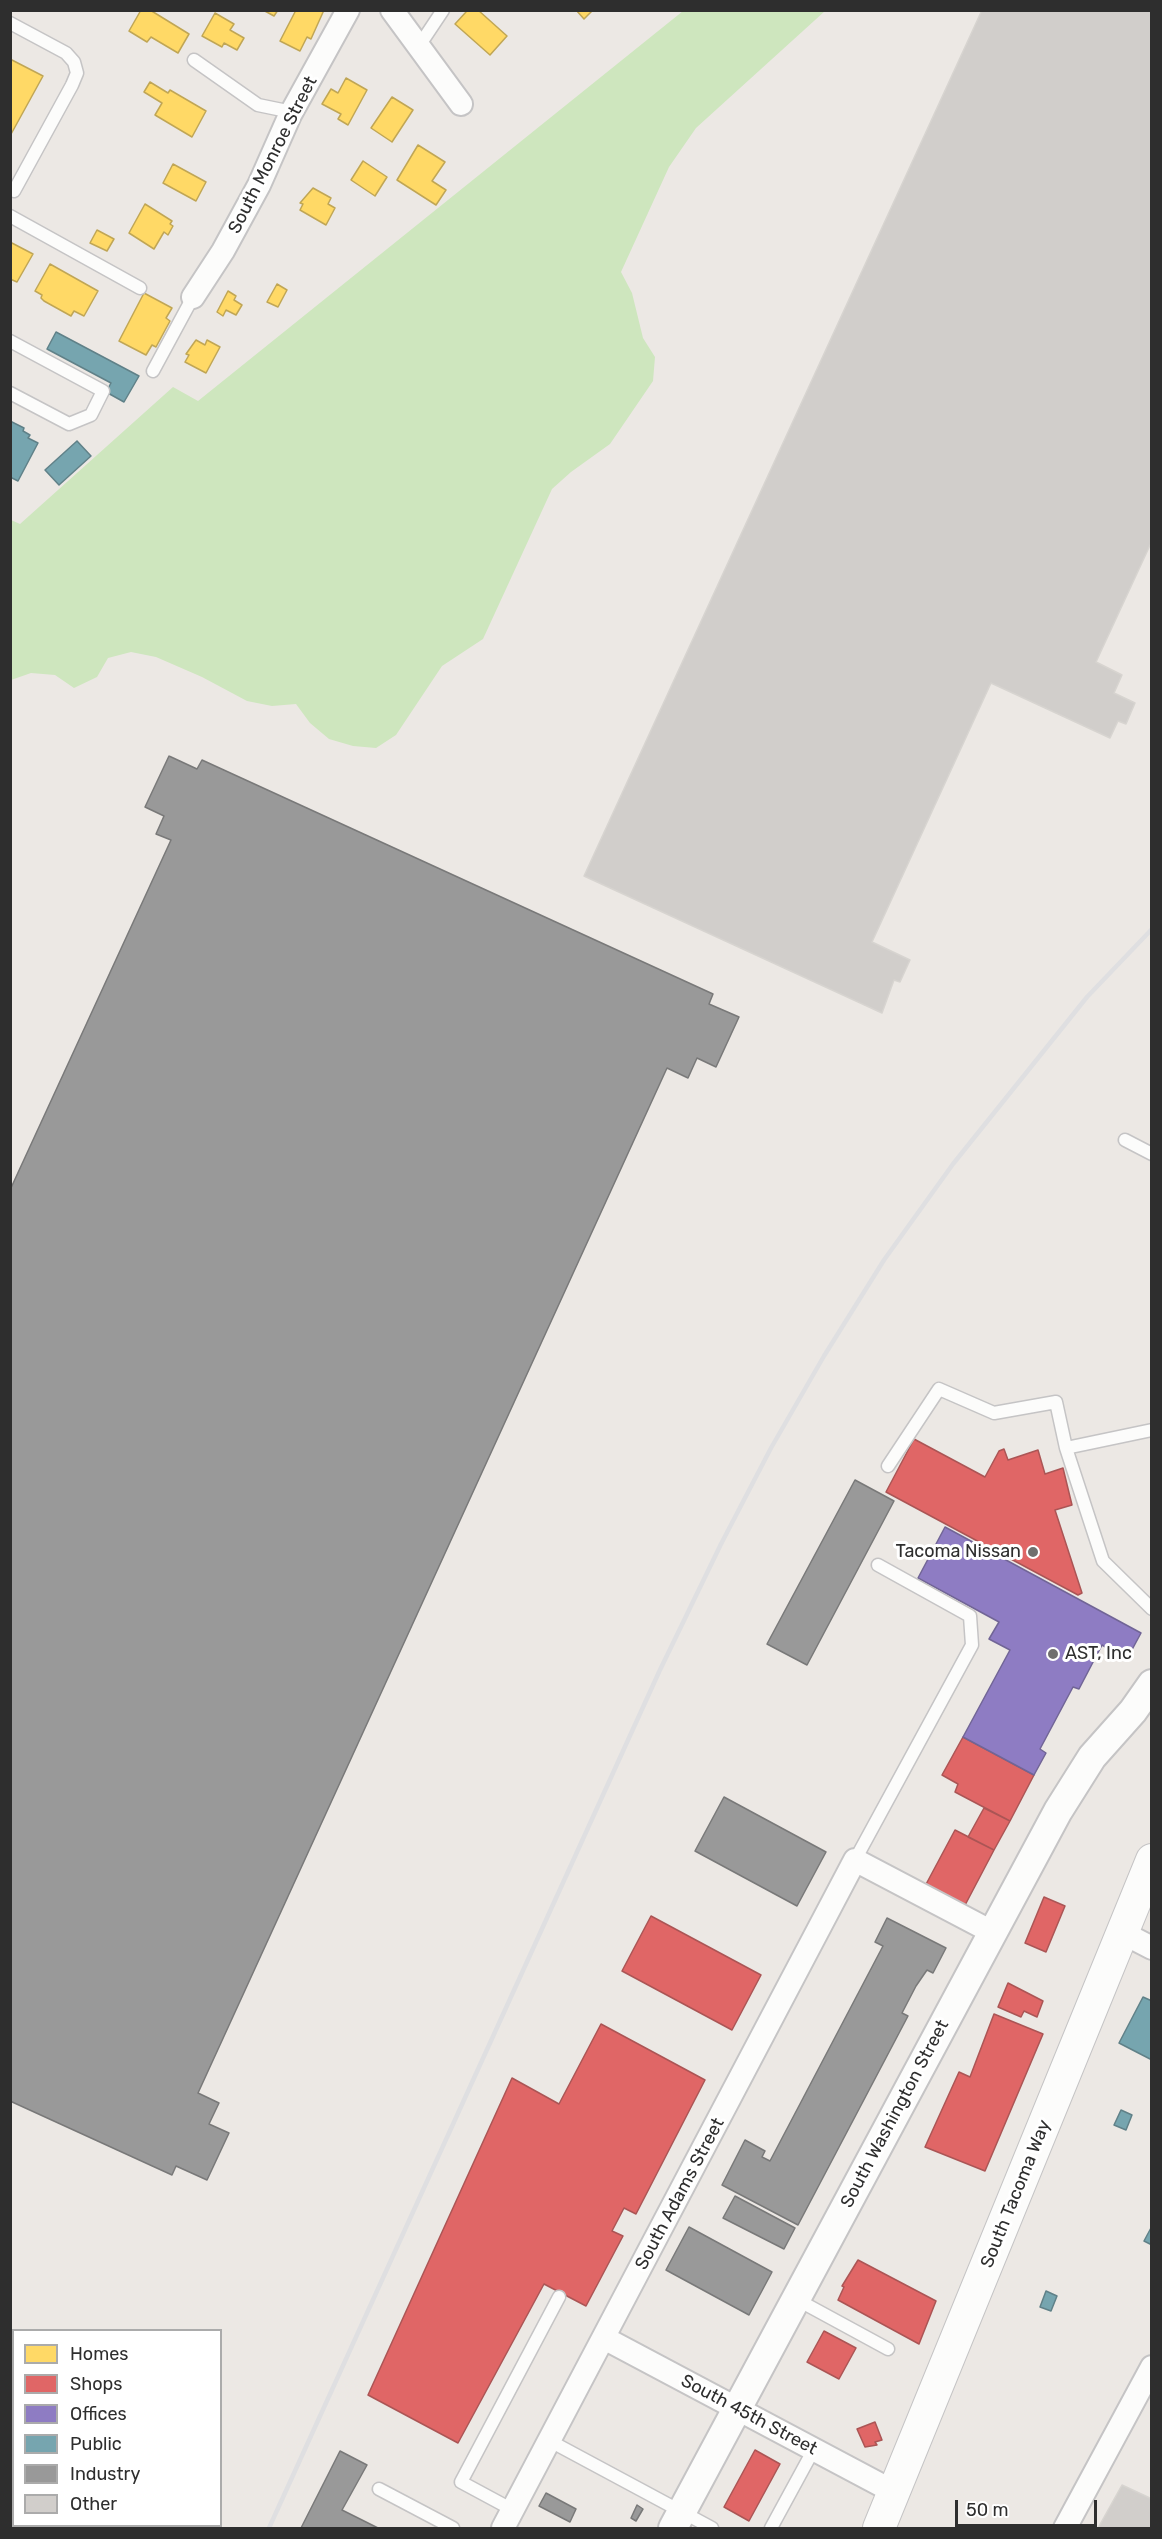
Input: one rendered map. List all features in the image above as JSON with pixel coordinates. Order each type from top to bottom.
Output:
[{"type":"main road","name":"South Tacoma Way","points":[[879,2529],[1152,1860]]},
{"type":"street","name":"South Monroe Street","points":[[193,297],[223,251],[259,185],[292,112],[348,10]]},
{"type":"street","points":[[392,10],[461,104]]},
{"type":"street","name":"South Washington Street","points":[[678,2520],[992,1932],[1079,1775],[1105,1740],[1142,1708],[1152,1684]]},
{"type":"street","points":[[855,1860],[992,1932]]},
{"type":"street","name":"South Adams Street","points":[[508,2519],[855,1860]]},
{"type":"street","points":[[1123,1933],[1152,1948]]},
{"type":"street","name":"South 45th Street","points":[[604,2338],[894,2492]]},
{"type":"street","points":[[1065,2529],[1152,2367]]},
{"type":"lane","points":[[419,46],[443,10]]},
{"type":"lane","points":[[10,23],[66,53],[74,62],[76,73],[72,85],[14,191]]},
{"type":"lane","points":[[194,60],[258,105],[292,112]]},
{"type":"lane","points":[[10,216],[140,288]]},
{"type":"lane","points":[[153,371],[193,297]]},
{"type":"lane","points":[[10,341],[103,391],[91,415],[69,424],[10,393]]},
{"type":"lane","points":[[1125,1140],[1152,1155]]},
{"type":"lane","points":[[888,1466],[939,1389],[994,1413],[1056,1402],[1066,1448],[1103,1561],[1152,1609]]},
{"type":"lane","points":[[1066,1448],[1152,1430]]},
{"type":"lane","points":[[855,1860],[972,1645],[970,1616],[878,1565]]},
{"type":"lane","points":[[508,2519],[461,2482],[559,2297]]},
{"type":"lane","points":[[796,2299],[888,2349]]},
{"type":"lane","points":[[549,2441],[678,2520],[712,2529]]},
{"type":"lane","points":[[771,2529],[814,2449]]},
{"type":"lane","points":[[379,2489],[453,2529]]},
{"type":"green space","points":[[683,11],[825,11],[696,128],[669,167],[621,272],[632,293],[643,338],[655,357],[653,381],[610,444],[552,489],[483,639],[442,666],[396,735],[376,748],[353,746],[329,739],[310,723],[296,704],[272,706],[247,701],[202,677],[156,657],[131,652],[108,658],[97,677],[74,688],[55,675],[31,673],[11,680],[11,520],[20,524],[173,387],[198,401]]},
{"type":"building: Homes","points":[[141,10],[150,10],[189,34],[178,53],[151,37],[147,42],[129,31]]},
{"type":"building: Homes","points":[[263,10],[278,10],[274,16]]},
{"type":"building: Homes","points":[[296,10],[324,10],[311,39],[307,37],[300,51],[280,41]]},
{"type":"building: Homes","points":[[464,10],[478,10],[507,36],[490,55],[455,24],[466,12]]},
{"type":"building: Homes","points":[[576,10],[593,10],[584,19]]},
{"type":"building: Homes","points":[[215,13],[234,24],[230,30],[244,38],[237,50],[224,43],[222,47],[202,36]]},
{"type":"building: Homes","points":[[10,59],[43,76],[10,136]]},
{"type":"building: Homes","points":[[346,78],[367,90],[348,125],[338,119],[341,114],[322,104],[331,89],[338,93]]},
{"type":"building: Homes","points":[[150,82],[168,93],[170,90],[206,111],[192,137],[155,115],[162,103],[144,92]]},
{"type":"building: Homes","points":[[392,97],[413,110],[392,142],[371,128]]},
{"type":"building: Homes","points":[[418,145],[445,162],[432,181],[446,190],[436,205],[397,180]]},
{"type":"building: Homes","points":[[363,161],[387,177],[375,196],[351,180]]},
{"type":"building: Homes","points":[[173,164],[206,182],[196,201],[163,183]]},
{"type":"building: Homes","points":[[313,188],[331,198],[328,204],[335,208],[326,225],[300,210],[303,204],[300,203]]},
{"type":"building: Homes","points":[[145,204],[172,221],[170,224],[173,226],[168,235],[164,232],[154,249],[129,233]]},
{"type":"building: Homes","points":[[97,230],[114,239],[107,251],[90,243]]},
{"type":"building: Homes","points":[[10,242],[33,254],[17,282],[10,279]]},
{"type":"building: Homes","points":[[50,264],[98,291],[84,316],[74,311],[71,316],[44,301],[41,298],[42,295],[35,291]]},
{"type":"building: Homes","points":[[277,284],[287,290],[278,307],[267,302]]},
{"type":"building: Homes","points":[[228,291],[236,296],[234,300],[242,305],[236,315],[226,310],[223,316],[217,312]]},
{"type":"building: Homes","points":[[144,293],[172,308],[166,318],[170,321],[156,347],[152,345],[146,355],[119,341]]},
{"type":"building: Homes","points":[[196,340],[205,345],[207,340],[220,347],[206,373],[185,362],[189,355],[186,354]]},
{"type":"building: Shops","name":"Tacoma Nissan","points":[[914,1439],[985,1477],[999,1451],[1004,1449],[1008,1460],[1038,1450],[1045,1474],[1063,1468],[1072,1505],[1055,1510],[1082,1593],[1078,1595],[886,1492]]},
{"type":"building: Shops","points":[[963,1737],[1034,1775],[1010,1821],[955,1792],[958,1784],[942,1775]]},
{"type":"building: Shops","points":[[984,1808],[1010,1821],[994,1850],[968,1837]]},
{"type":"building: Shops","points":[[955,1830],[994,1850],[963,1909],[924,1888]]},
{"type":"building: Shops","points":[[1044,1897],[1065,1906],[1046,1952],[1025,1943]]},
{"type":"building: Shops","points":[[651,1916],[761,1975],[732,2030],[622,1971]]},
{"type":"building: Shops","points":[[1008,1983],[1043,2001],[1037,2017],[1024,2011],[1021,2017],[998,2007]]},
{"type":"building: Shops","points":[[994,2014],[1043,2034],[985,2171],[925,2147],[959,2072],[970,2077]]},
{"type":"building: Shops","points":[[601,2024],[705,2080],[636,2214],[624,2208],[612,2231],[623,2236],[586,2306],[544,2284],[458,2443],[368,2395],[512,2078],[559,2104]]},
{"type":"building: Shops","points":[[858,2260],[936,2301],[919,2344],[838,2300],[844,2287],[842,2286]]},
{"type":"building: Shops","points":[[824,2331],[856,2348],[839,2379],[807,2362]]},
{"type":"building: Shops","points":[[875,2422],[882,2440],[875,2442],[877,2445],[865,2447],[857,2429]]},
{"type":"building: Shops","points":[[755,2450],[780,2464],[749,2521],[724,2507]]},
{"type":"building: Offices","name":"AST, Inc","points":[[945,1527],[1141,1633],[1127,1659],[1102,1645],[1079,1689],[1073,1687],[1040,1749],[1046,1753],[1034,1775],[963,1737],[1010,1650],[989,1639],[999,1622],[918,1578]]},
{"type":"building: Public","points":[[56,332],[139,376],[124,402],[106,392],[111,383],[47,349]]},
{"type":"building: Public","points":[[10,421],[24,428],[23,431],[30,435],[28,438],[38,443],[18,481],[10,477]]},
{"type":"building: Public","points":[[77,441],[91,456],[59,485],[45,470]]},
{"type":"building: Public","points":[[1143,1997],[1152,2001],[1152,2060],[1119,2043]]},
{"type":"building: Public","points":[[1121,2110],[1132,2115],[1126,2130],[1114,2125]]},
{"type":"building: Public","points":[[1152,2226],[1152,2245],[1144,2241]]},
{"type":"building: Public","points":[[1046,2291],[1057,2296],[1051,2311],[1040,2307]]},
{"type":"building: Industry","points":[[169,756],[197,769],[202,760],[713,994],[709,1004],[739,1017],[716,1067],[697,1058],[688,1078],[667,1068],[198,2093],[219,2103],[209,2124],[229,2133],[207,2180],[176,2166],[172,2175],[10,2101],[10,1190],[171,840],[156,834],[164,816],[145,807]]},
{"type":"building: Industry","points":[[855,1480],[894,1501],[807,1665],[767,1644]]},
{"type":"building: Industry","points":[[724,1797],[826,1852],[797,1906],[695,1851]]},
{"type":"building: Industry","points":[[887,1918],[946,1948],[933,1973],[927,1970],[916,1986],[902,2013],[908,2016],[798,2225],[722,2185],[745,2140],[765,2151],[762,2157],[770,2161],[883,1946],[875,1942]]},
{"type":"building: Industry","points":[[735,2196],[795,2228],[784,2249],[723,2218]]},
{"type":"building: Industry","points":[[689,2227],[772,2272],[749,2315],[666,2270]]},
{"type":"building: Industry","points":[[340,2451],[367,2465],[342,2510],[378,2528],[301,2528]]},
{"type":"building: Industry","points":[[546,2493],[576,2509],[570,2522],[539,2506]]},
{"type":"building: Industry","points":[[637,2505],[643,2509],[636,2521],[631,2518]]},
{"type":"building: Other","points":[[982,10],[1152,10],[1152,541],[1096,662],[1122,675],[1114,693],[1135,703],[1126,724],[1118,721],[1110,738],[991,683],[872,942],[910,960],[900,982],[894,980],[882,1013],[584,876]]},
{"type":"building: Other","points":[[1122,2485],[1152,2499],[1152,2528],[1098,2528]]},
{"type":"railway","points":[[269,2528],[659,1672],[771,1448],[824,1356],[884,1260],[953,1164],[1087,997],[1152,929]]},
{"type":"place","name":"Tacoma Nissan","points":[[1033,1552]]},
{"type":"place","name":"AST, Inc","points":[[1053,1654]]}]
